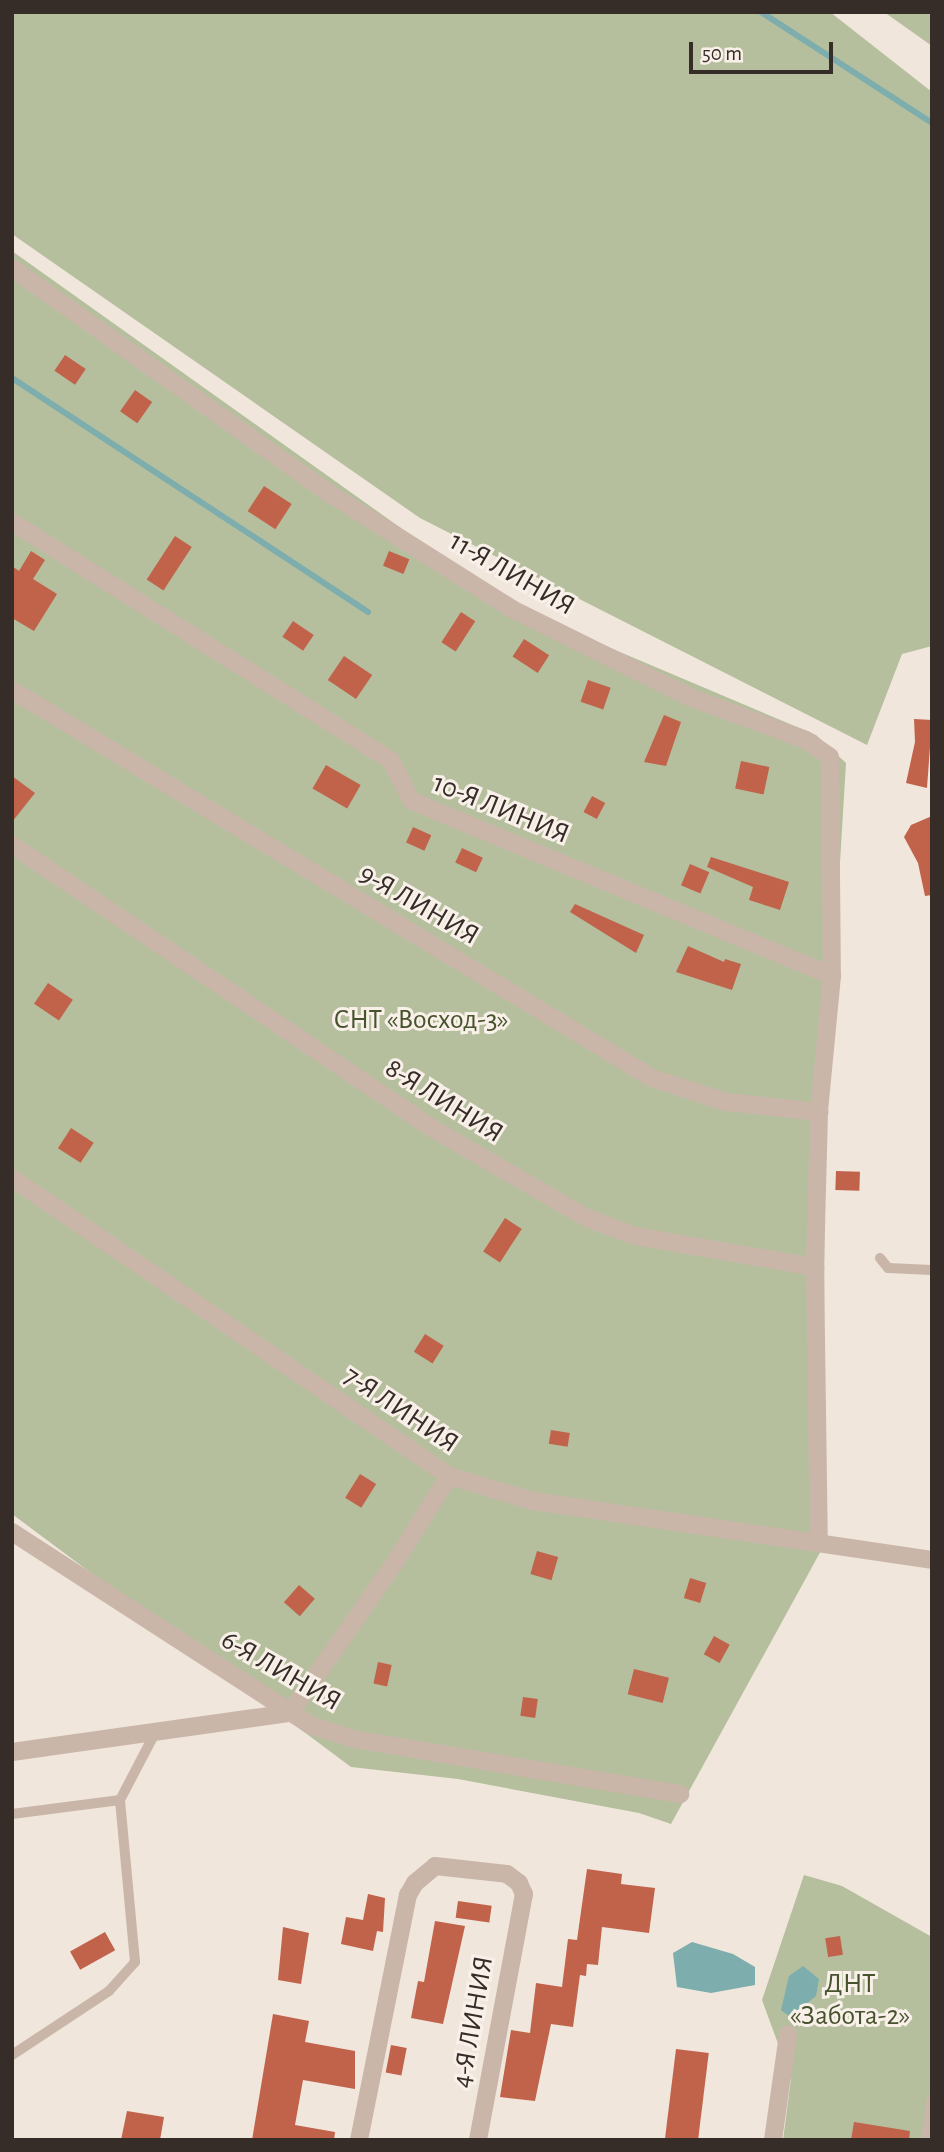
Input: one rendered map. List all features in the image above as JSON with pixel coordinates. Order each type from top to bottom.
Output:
[{"type":"street","name":"11-Я ЛИНИЯ","points":[[12,268],[332,495],[512,609],[692,698],[806,740],[830,757],[832,976]]},
{"type":"street","name":"10-Я ЛИНИЯ","points":[[12,522],[391,761],[412,802],[832,976]]},
{"type":"street","name":"9-Я ЛИНИЯ","points":[[12,690],[652,1078],[726,1102],[819,1112]]},
{"type":"street","name":"8-Я ЛИНИЯ","points":[[12,845],[435,1130],[584,1217],[635,1236],[815,1267]]},
{"type":"street","points":[[819,1543],[815,1267],[819,1112],[832,976]]},
{"type":"street","name":"7-Я ЛИНИЯ","points":[[12,1178],[449,1476],[533,1501],[932,1560]]},
{"type":"street","points":[[12,1752],[289,1713],[394,1564],[449,1476]]},
{"type":"street","name":"6-Я ЛИНИЯ","points":[[12,1532],[310,1725],[354,1739],[680,1794]]},
{"type":"street","name":"4-Я ЛИНИЯ","points":[[359,2140],[408,1895],[415,1883],[435,1866],[507,1874],[519,1883],[524,1894],[478,2140]]},
{"type":"street","points":[[773,2140],[788,2034]]},
{"type":"lane","points":[[880,1258],[888,1268],[932,1270]]},
{"type":"lane","points":[[12,2055],[108,1991],[135,1962],[120,1800],[155,1733]]},
{"type":"lane","points":[[12,1814],[120,1800]]},
{"type":"lane","points":[[926,2140],[932,2098]]},
{"type":"green space","points":[[12,12],[830,12],[932,92],[932,646],[902,654],[867,745],[420,518],[12,234]]},
{"type":"green space","points":[[884,12],[932,12],[932,46]]},
{"type":"green space","name":"СНТ «Восход-3»","points":[[12,251],[509,605],[816,735],[846,763],[825,1113],[823,1547],[671,1824],[639,1813],[458,1779],[351,1767],[12,1514]]},
{"type":"green space","name":"ДНТ «Забота-2»","points":[[804,1875],[842,1886],[932,1937],[932,2140],[783,2140],[791,2079],[762,2000]]},
{"type":"water","points":[[692,1942],[733,1954],[755,1967],[755,1985],[711,1993],[677,1987],[673,1953]]},
{"type":"water","points":[[803,1966],[819,1979],[816,1996],[805,2005],[801,2016],[789,2016],[781,2010],[789,1976]]},
{"type":"building","points":[[65,355],[86,369],[75,385],[54,371]]},
{"type":"building","points":[[135,390],[152,402],[137,423],[120,411]]},
{"type":"building","points":[[264,486],[292,504],[275,529],[248,511]]},
{"type":"building","points":[[175,536],[192,547],[163,591],[147,580]]},
{"type":"building","points":[[31,551],[45,560],[33,579],[57,594],[34,631],[12,618],[12,566],[19,571]]},
{"type":"building","points":[[389,551],[409,559],[403,574],[383,566]]},
{"type":"building","points":[[461,612],[475,621],[456,651],[441,642]]},
{"type":"building","points":[[293,621],[314,635],[303,651],[282,637]]},
{"type":"building","points":[[524,639],[549,655],[538,673],[513,657]]},
{"type":"building","points":[[344,656],[372,675],[356,699],[328,680]]},
{"type":"building","points":[[588,680],[611,688],[603,710],[581,702]]},
{"type":"building","points":[[664,715],[681,722],[666,766],[644,762]]},
{"type":"building","points":[[914,719],[932,720],[927,788],[906,783],[915,742]]},
{"type":"building","points":[[741,761],[769,767],[764,794],[735,788]]},
{"type":"building","points":[[326,765],[361,785],[347,808],[312,788]]},
{"type":"building","points":[[12,776],[35,793],[12,822]]},
{"type":"building","points":[[592,796],[605,803],[597,819],[584,812]]},
{"type":"building","points":[[932,816],[932,895],[925,896],[918,863],[904,837],[911,825]]},
{"type":"building","points":[[413,827],[431,835],[424,851],[406,843]]},
{"type":"building","points":[[462,848],[483,858],[476,872],[455,863]]},
{"type":"building","points":[[711,857],[789,882],[780,910],[749,900],[753,887],[707,867]]},
{"type":"building","points":[[690,864],[709,872],[700,893],[681,885]]},
{"type":"building","points":[[575,904],[644,935],[636,953],[570,912]]},
{"type":"building","points":[[688,946],[724,962],[725,959],[741,964],[732,990],[676,972]]},
{"type":"building","points":[[48,983],[73,1000],[59,1021],[34,1004]]},
{"type":"building","points":[[71,1128],[94,1143],[81,1163],[58,1148]]},
{"type":"building","points":[[836,1171],[860,1172],[859,1191],[835,1190]]},
{"type":"building","points":[[505,1218],[522,1229],[500,1262],[483,1252]]},
{"type":"building","points":[[425,1334],[444,1346],[433,1363],[414,1352]]},
{"type":"building","points":[[551,1430],[570,1433],[568,1447],[549,1444]]},
{"type":"building","points":[[360,1474],[376,1484],[361,1508],[345,1498]]},
{"type":"building","points":[[537,1551],[558,1557],[552,1580],[530,1574]]},
{"type":"building","points":[[690,1578],[706,1583],[700,1603],[684,1598]]},
{"type":"building","points":[[299,1585],[315,1599],[300,1616],[284,1602]]},
{"type":"building","points":[[714,1636],[730,1645],[720,1663],[704,1654]]},
{"type":"building","points":[[378,1662],[392,1665],[387,1686],[373,1684]]},
{"type":"building","points":[[634,1669],[669,1678],[663,1703],[628,1694]]},
{"type":"building","points":[[523,1697],[538,1699],[535,1718],[520,1716]]},
{"type":"building","points":[[587,1869],[622,1874],[621,1884],[655,1888],[649,1933],[602,1927],[598,1965],[587,1964],[586,1976],[580,1975],[573,2027],[551,2024],[535,2101],[500,2097],[511,2030],[530,2033],[536,1983],[562,1987],[568,1939],[577,1940]]},
{"type":"building","points":[[368,1894],[385,1898],[383,1932],[377,1931],[373,1951],[341,1944],[346,1917],[363,1920]]},
{"type":"building","points":[[458,1901],[492,1906],[489,1923],[456,1918]]},
{"type":"building","points":[[435,1921],[465,1926],[443,2024],[411,2018],[418,1981],[424,1982]]},
{"type":"building","points":[[283,1927],[309,1933],[301,1984],[278,1980]]},
{"type":"building","points":[[105,1932],[115,1950],[80,1970],[70,1951]]},
{"type":"building","points":[[840,1936],[843,1955],[828,1957],[825,1938]]},
{"type":"building","points":[[273,2014],[309,2021],[305,2042],[355,2051],[355,2089],[303,2080],[295,2125],[335,2132],[334,2140],[252,2140]]},
{"type":"building","points":[[391,2045],[407,2048],[401,2076],[386,2072]]},
{"type":"building","points":[[676,2049],[709,2053],[698,2140],[665,2140]]},
{"type":"building","points":[[127,2111],[164,2117],[160,2140],[121,2140]]},
{"type":"building","points":[[854,2122],[910,2131],[909,2140],[851,2140]]},
{"type":"waterway","points":[[761,12],[932,123]]},
{"type":"waterway","points":[[12,378],[368,612]]}]
